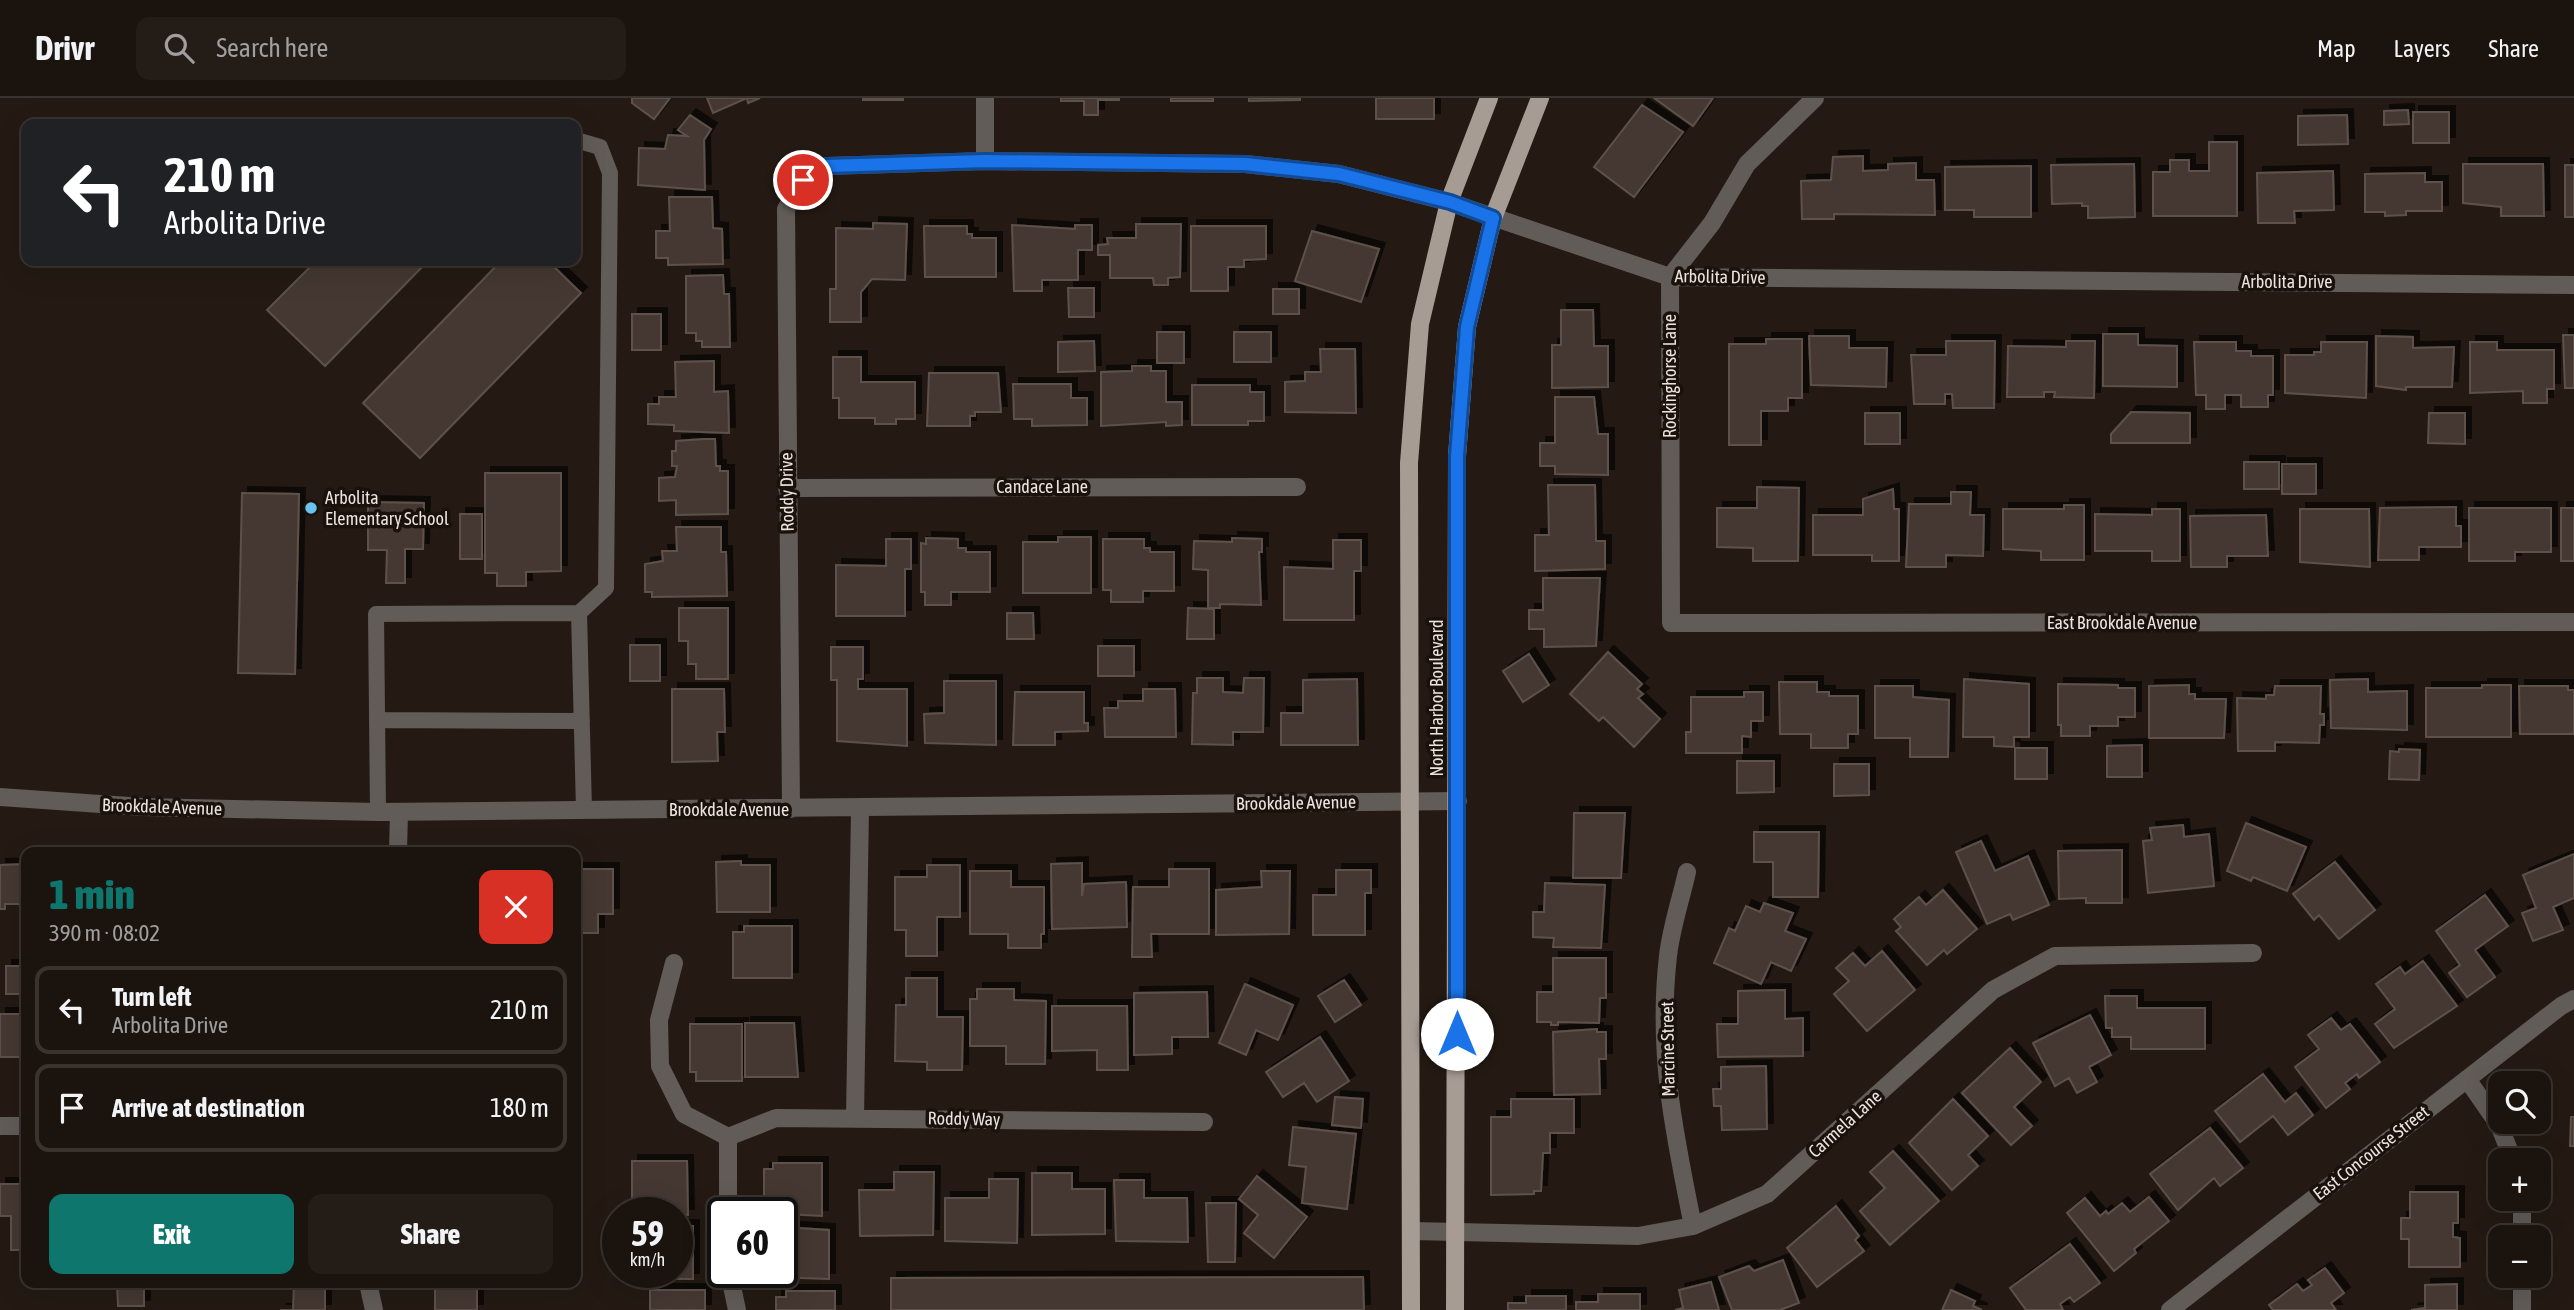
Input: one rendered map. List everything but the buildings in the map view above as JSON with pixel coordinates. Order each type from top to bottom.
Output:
[{"type":"main road","name":"North Harbor Boulevard","points":[[1411,1310],[1409,463],[1420,324],[1450,202],[1489,98]]},
{"type":"main road","name":"North Harbor Boulevard","points":[[1455,1310],[1457,456],[1467,327],[1493,218],[1540,98]]},
{"type":"street","points":[[985,98],[985,161]]},
{"type":"street","points":[[1670,277],[1712,223],[1747,164],[1815,98]]},
{"type":"street","name":"Arbolita Drive","points":[[803,180],[827,166],[985,161],[1245,164],[1339,174],[1450,202],[1670,277],[2574,285]]},
{"type":"street","name":"Roddy Drive","points":[[792,809],[786,209],[803,180]]},
{"type":"street","name":"Rockinghorse Lane","points":[[1670,277],[1671,624]]},
{"type":"street","name":"Candace Lane","points":[[787,488],[1297,486]]},
{"type":"street","name":"East Brookdale Avenue","points":[[1671,624],[2574,622]]},
{"type":"street","name":"Brookdale Avenue","points":[[0,797],[142,807],[378,812],[1458,801]]},
{"type":"street","points":[[855,1118],[860,809]]},
{"type":"street","points":[[398,847],[399,812]]},
{"type":"street","name":"Marcine Street","points":[[1687,872],[1668,954],[1664,1054],[1668,1100],[1693,1226]]},
{"type":"street","name":"Carmela Lane","points":[[1412,1231],[1637,1236],[1693,1226],[1768,1194],[1993,990],[2055,956],[2253,953]]},
{"type":"street","points":[[674,963],[659,1020],[660,1066],[684,1114],[728,1137],[728,1197]]},
{"type":"street","name":"East Concourse Street","points":[[2170,1310],[2574,999]]},
{"type":"street","points":[[2467,1079],[2499,1125],[2508,1148]]},
{"type":"street","name":"Roddy Way","points":[[728,1137],[776,1118],[1204,1122]]},
{"type":"street","points":[[0,1126],[21,1126]]},
{"type":"street","points":[[369,1288],[374,1310]]},
{"type":"street","points":[[732,1288],[737,1310]]},
{"type":"street","points":[[2522,1288],[2522,1310]]},
{"type":"lane","points":[[378,812],[376,614],[579,613],[606,588],[610,173],[600,147],[581,141]]},
{"type":"lane","points":[[579,613],[584,810]]},
{"type":"lane","points":[[377,720],[582,721]]},
{"type":"place","name":"Arbolita Elementary School","points":[[311,508]]},
{"type":"route","points":[[803,180],[827,166],[985,161],[1245,164],[1339,174],[1450,202],[1493,218],[1467,327],[1457,456],[1457,1034]]}]
